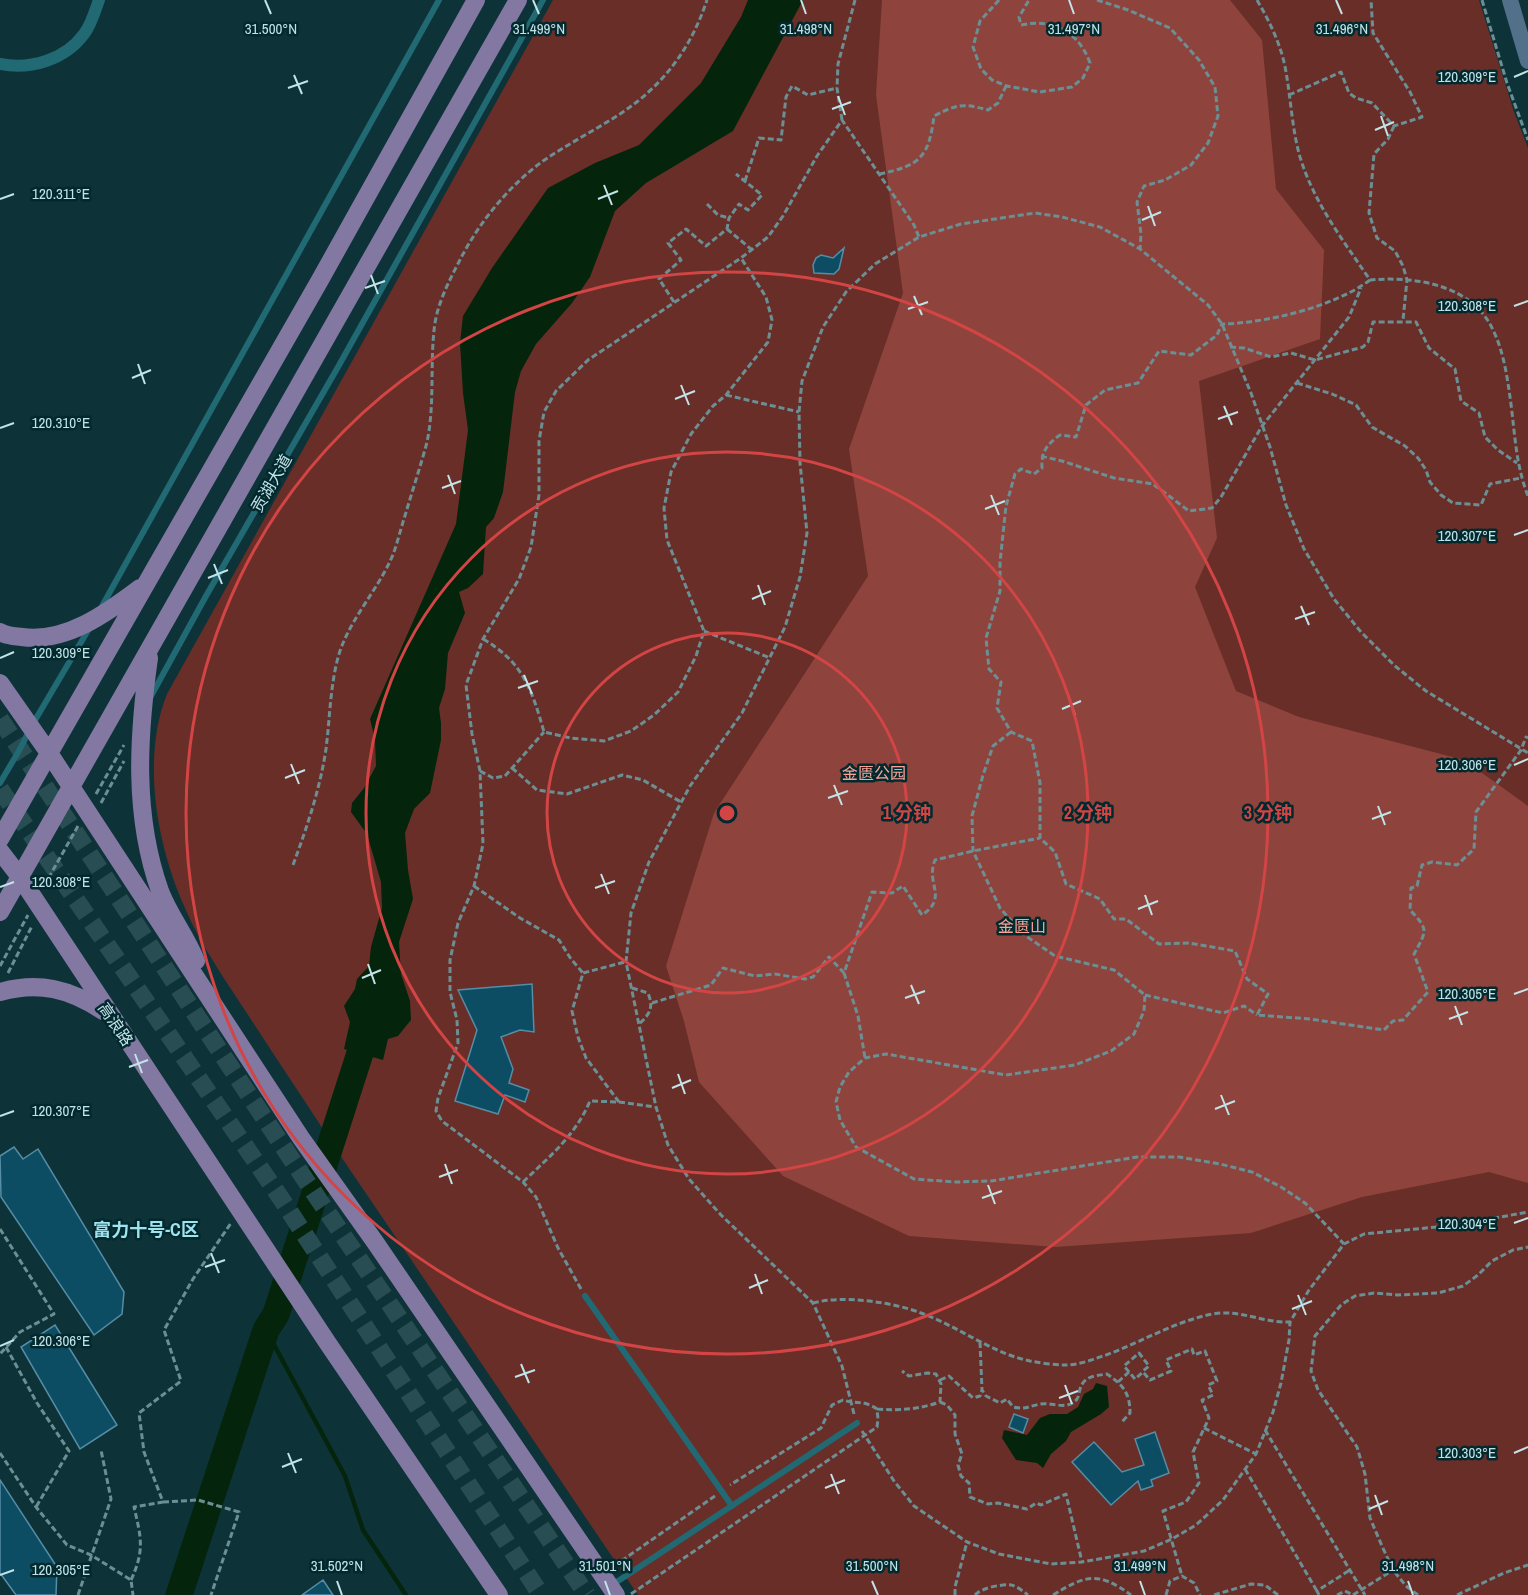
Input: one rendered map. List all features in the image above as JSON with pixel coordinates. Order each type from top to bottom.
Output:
[{"type":"main road","points":[[0,839],[314,291],[476,0]]},
{"type":"main road","name":"贡湖大道","points":[[0,912],[518,0]]},
{"type":"main road","points":[[1510,0],[1528,61]]},
{"type":"main road","points":[[0,632],[5,635],[33,639],[54,636],[96,618],[146,584]]},
{"type":"main road","points":[[150,651],[142,712],[139,761],[148,853],[161,893],[194,957],[211,1002]]},
{"type":"main road","points":[[0,683],[70,786],[92,811],[211,1002],[613,1591]]},
{"type":"main road","name":"高浪路","points":[[0,851],[20,877],[327,1342],[499,1595]]},
{"type":"main road","points":[[3,991],[35,986],[56,989],[84,998],[111,1016]]},
{"type":"street","points":[[0,64],[17,67],[39,63],[64,53],[85,34],[99,0]]},
{"type":"lane","points":[[0,783],[96,618],[439,0]]},
{"type":"lane","name":"贡湖大道","points":[[142,712],[543,0]]},
{"type":"lane","points":[[585,1296],[732,1506]]},
{"type":"lane","points":[[613,1591],[732,1506],[857,1423]]},
{"type":"path","points":[[293,865],[313,812],[326,753],[333,681],[340,653],[358,616],[392,558],[427,443],[432,391],[434,328],[444,291],[463,253],[482,224],[517,183],[572,142],[621,113],[651,90],[682,55],[702,16],[707,0]]},
{"type":"path","points":[[855,0],[838,64],[837,88],[842,120],[914,225],[919,237]]},
{"type":"path","points":[[999,0],[980,21],[973,47],[981,69],[992,81],[1007,86],[1040,92],[1072,87],[1083,78],[1090,63],[1084,47],[1072,35],[1049,24],[1036,22],[1021,26],[1019,17],[1029,0]]},
{"type":"path","points":[[1097,0],[1170,28],[1199,60],[1215,87],[1218,116],[1208,143],[1191,165],[1165,180],[1144,186],[1137,202],[1141,234],[1140,249]]},
{"type":"path","points":[[1257,0],[1278,44],[1286,70],[1293,126],[1309,182],[1321,209],[1370,280]]},
{"type":"path","points":[[1371,0],[1373,33],[1410,92],[1422,117],[1394,126],[1388,139],[1374,154],[1374,182],[1369,213],[1377,238],[1395,251],[1403,266],[1407,280],[1403,321]]},
{"type":"path","points":[[1482,0],[1507,83],[1528,140]]},
{"type":"path","points":[[1289,95],[1341,72],[1348,93],[1372,103],[1394,126]]},
{"type":"path","points":[[879,174],[906,169],[922,156],[932,137],[934,117],[953,106],[969,105],[988,110],[998,103],[1007,86]]},
{"type":"path","points":[[745,181],[759,138],[781,140],[786,97],[792,87],[808,95],[837,88]]},
{"type":"path","points":[[585,1296],[558,1248],[536,1197],[523,1182],[442,1121],[436,1111],[438,1098],[458,1043],[457,1020],[450,992],[450,960],[458,923],[474,886],[483,844],[480,771],[472,734],[466,685],[483,639],[519,579],[531,547],[539,495],[539,441],[544,412],[556,391],[588,360],[741,258],[768,237],[783,216],[817,156],[842,120]]},
{"type":"path","points":[[674,302],[659,279],[681,260],[668,243],[686,229],[706,246],[727,229],[729,218],[739,204],[748,210],[762,195],[736,174]]},
{"type":"path","points":[[707,204],[718,215],[729,218]]},
{"type":"path","points":[[1528,753],[1426,691],[1361,632],[1334,599],[1304,549],[1286,505],[1251,393],[1222,324],[1208,305],[1140,249],[1100,227],[1035,213],[961,224],[919,237],[875,264],[846,292],[823,327],[802,381],[798,412],[800,463],[807,532],[801,577],[785,627],[742,713],[690,786],[649,862],[631,913],[626,962],[656,1107],[668,1145],[689,1179],[721,1215],[813,1303],[842,1366],[857,1423],[894,1481],[914,1506],[967,1542],[999,1554],[1051,1564],[1082,1562],[1144,1551],[1196,1525],[1223,1500],[1256,1454],[1281,1383],[1290,1322],[1309,1290],[1344,1244],[1364,1234],[1457,1224],[1528,1212]]},
{"type":"path","points":[[727,229],[752,250]]},
{"type":"path","points":[[544,732],[571,738],[604,741],[631,731],[654,715],[678,692],[696,656],[704,631],[667,540],[664,508],[670,472],[691,434],[713,406],[726,395],[768,342],[772,320],[766,297],[741,258]]},
{"type":"path","points":[[1222,324],[1241,324],[1316,306],[1343,297],[1370,280],[1393,278],[1407,280],[1448,289],[1467,298],[1483,313],[1494,330],[1510,396],[1521,478],[1528,496]]},
{"type":"path","points":[[1041,456],[1062,460],[1114,478],[1153,484],[1189,511],[1212,508],[1221,497],[1262,426],[1349,317],[1361,287]]},
{"type":"path","points":[[1230,347],[1245,348],[1271,357],[1290,353],[1315,360],[1362,347],[1368,342],[1373,322],[1416,322],[1429,348],[1455,369],[1461,401],[1479,413],[1485,437],[1498,450],[1518,463]]},
{"type":"path","points":[[1222,324],[1217,335],[1191,355],[1159,351],[1138,383],[1105,390],[1086,405],[1076,437],[1060,435],[1049,442],[1041,456],[1042,468],[1034,474],[1021,469],[1015,474],[1006,506],[1000,562],[1000,591],[986,638],[989,669],[1001,682],[997,708],[1011,732],[1032,741],[1040,783],[1040,838],[1055,852],[1066,884],[1100,899],[1114,919],[1126,919],[1159,944],[1189,943],[1235,951],[1247,979],[1268,994],[1257,1016]]},
{"type":"path","points":[[1297,383],[1332,394],[1356,405],[1372,427],[1405,446],[1418,458],[1430,482],[1441,495],[1454,504],[1481,505],[1490,484],[1521,478]]},
{"type":"path","points":[[726,395],[798,412]]},
{"type":"path","points":[[704,631],[770,658]]},
{"type":"path","points":[[483,639],[499,648],[519,669],[532,692],[544,732]]},
{"type":"path","points":[[480,771],[493,778],[505,776],[544,732]]},
{"type":"path","points":[[1011,732],[993,746],[982,775],[972,816],[973,851],[1000,908],[1023,934],[1054,956],[1114,970],[1145,995],[1223,1013],[1244,1006],[1257,1016],[1310,1019],[1384,1030],[1394,1021],[1404,1020],[1428,992],[1414,954],[1425,934],[1424,925],[1410,910],[1411,888],[1417,886],[1422,865],[1432,862],[1457,865],[1474,849],[1476,812],[1521,750],[1526,737],[1528,738]]},
{"type":"path","points":[[92,811],[126,742]]},
{"type":"path","points":[[0,966],[35,901],[129,751]]},
{"type":"path","points":[[512,768],[537,790],[567,794],[622,775],[643,780],[681,802]]},
{"type":"path","points":[[844,973],[872,892],[892,893],[903,886],[922,915],[932,909],[936,901],[932,869],[935,860],[1040,838]]},
{"type":"path","points":[[474,886],[520,918],[559,940],[583,973]]},
{"type":"path","points":[[3,991],[6,978],[32,926]]},
{"type":"path","points":[[652,1004],[711,985],[723,968],[755,976],[775,974],[805,979],[813,977],[829,957],[844,973],[858,1016],[865,1058]]},
{"type":"path","points":[[583,973],[626,962]]},
{"type":"path","points":[[583,973],[572,1011],[578,1037],[586,1058],[619,1102]]},
{"type":"path","points":[[632,988],[648,993],[652,1004],[647,1017],[638,1025]]},
{"type":"path","points":[[1145,995],[1144,1011],[1134,1034],[1111,1051],[1075,1065],[1006,1075],[886,1054],[865,1058],[849,1072],[840,1087],[836,1102],[840,1120],[856,1147],[914,1179],[956,1182],[992,1181],[1137,1156],[1179,1157],[1220,1164],[1252,1172],[1281,1187],[1305,1203],[1344,1244]]},
{"type":"path","points":[[523,1182],[566,1142],[582,1120],[590,1101],[656,1107]]},
{"type":"path","points":[[163,1502],[144,1452],[139,1413],[181,1381],[164,1330],[193,1279],[234,1219]]},
{"type":"path","points":[[0,1229],[54,1314],[20,1332],[0,1354]]},
{"type":"path","points":[[1418,1595],[1406,1586],[1394,1570],[1370,1518],[1365,1474],[1357,1447],[1318,1390],[1311,1371],[1315,1336],[1341,1305],[1355,1296],[1374,1293],[1398,1295],[1438,1293],[1463,1286],[1492,1261],[1513,1250],[1528,1247]]},
{"type":"path","points":[[813,1303],[828,1299],[882,1304],[921,1312],[994,1349],[1028,1361],[1067,1365],[1095,1359],[1174,1325],[1214,1313],[1237,1313],[1276,1323],[1290,1322]]},
{"type":"path","points":[[940,1380],[949,1376],[973,1398],[980,1396],[982,1390],[980,1342]]},
{"type":"path","points":[[6,1347],[37,1403],[69,1451],[36,1507]]},
{"type":"path","points":[[1143,1372],[1150,1380],[1171,1371],[1166,1360],[1192,1349],[1194,1355],[1205,1351],[1217,1381],[1208,1385],[1213,1395],[1202,1400],[1209,1418],[1193,1452],[1199,1483],[1186,1502],[1163,1511],[1182,1576],[1194,1583],[1200,1595]]},
{"type":"path","points":[[1139,1353],[1149,1366],[1135,1378],[1129,1372],[1124,1366],[1139,1353]]},
{"type":"path","points":[[902,1371],[909,1376],[936,1374],[940,1380],[940,1402]]},
{"type":"path","points":[[1118,1382],[1129,1372]]},
{"type":"path","points":[[982,1390],[986,1396],[1000,1403],[1007,1399],[1013,1407],[1024,1409],[1041,1404],[1057,1407],[1070,1404],[1077,1399],[1083,1382],[1091,1376],[1107,1374],[1118,1382],[1130,1398],[1130,1413],[1121,1423]]},
{"type":"path","points":[[877,1409],[900,1411],[926,1407],[940,1402],[947,1405],[955,1415],[955,1434],[962,1454],[958,1465],[961,1476],[969,1483],[970,1497],[988,1504],[999,1503],[1027,1509],[1036,1503],[1041,1505],[1066,1494],[1082,1562]]},
{"type":"path","points":[[1204,1428],[1256,1454]]},
{"type":"path","points":[[1265,1430],[1365,1595]]},
{"type":"path","points":[[629,1595],[865,1435]]},
{"type":"path","points":[[78,1595],[111,1499],[101,1450]]},
{"type":"path","points":[[0,1453],[36,1507],[67,1545],[91,1555],[131,1580]]},
{"type":"path","points":[[1245,1469],[1318,1593],[1350,1570]]},
{"type":"path","points":[[133,1595],[131,1580],[136,1569],[142,1540],[134,1507],[163,1502],[198,1500],[239,1512],[211,1595]]},
{"type":"path","points":[[955,1595],[967,1542]]},
{"type":"path","points":[[1458,1595],[1504,1573],[1528,1565]]},
{"type":"path","points":[[1337,1595],[1345,1591],[1353,1595],[1394,1570]]},
{"type":"path","points":[[1166,1595],[1170,1581],[1182,1576]]},
{"type":"path","points":[[1053,1595],[1076,1582],[1091,1578],[1108,1580],[1131,1595]]},
{"type":"path","points":[[1214,1595],[1251,1584],[1265,1585],[1278,1595]]},
{"type":"path","points":[[975,1595],[990,1587],[1013,1585],[1028,1595]]},
{"type":"green space","name":"金匮公园","points":[[553,0],[1479,0],[1514,112],[1528,148],[1528,1595],[638,1595],[344,1161],[216,966],[199,937],[175,884],[160,830],[154,774],[155,746],[159,719],[167,694]]},
{"type":"green space","name":"金匮山","points":[[882,0],[1230,0],[1262,40],[1276,189],[1324,250],[1320,339],[1199,381],[1217,538],[1195,587],[1236,691],[1299,717],[1464,760],[1528,806],[1528,1183],[1489,1172],[1362,1197],[1251,1233],[1056,1247],[909,1236],[783,1176],[699,1082],[684,1021],[666,966],[714,813],[868,576],[849,449],[903,293],[876,95]]},
{"type":"shaded area","points":[[748,0],[803,0],[733,131],[646,183],[615,211],[590,277],[572,303],[536,344],[521,371],[515,392],[503,492],[494,518],[486,527],[483,574],[468,588],[459,592],[465,613],[448,653],[445,689],[439,708],[441,740],[430,793],[414,809],[405,833],[413,899],[399,942],[401,974],[410,1001],[411,1020],[398,1036],[388,1039],[383,1060],[344,1049],[350,1022],[344,1006],[355,989],[357,979],[369,966],[371,947],[382,908],[381,882],[367,834],[351,812],[352,803],[364,788],[376,766],[375,740],[370,719],[456,524],[468,430],[460,343],[463,316],[492,268],[548,188],[595,163],[639,145],[701,83],[741,17]]},
{"type":"shaded area","points":[[1096,1383],[1107,1386],[1109,1407],[1071,1432],[1066,1441],[1051,1454],[1043,1468],[1037,1463],[1016,1460],[1002,1438],[1004,1430],[1027,1435],[1040,1418],[1050,1414],[1067,1414],[1078,1407],[1084,1394],[1093,1389]]},
{"type":"building","points":[[844,248],[839,269],[834,274],[814,273],[813,265],[816,258],[821,255],[833,258]]},
{"type":"building","points":[[532,984],[534,1032],[520,1030],[501,1037],[513,1069],[509,1083],[529,1090],[525,1102],[505,1095],[498,1114],[455,1101],[477,1030],[458,990]]},
{"type":"building","points":[[14,1147],[23,1159],[38,1149],[124,1292],[122,1314],[94,1335],[1,1197],[0,1156]]},
{"type":"building","points":[[55,1325],[117,1425],[80,1449],[21,1347]]},
{"type":"building","points":[[1014,1414],[1028,1419],[1023,1433],[1009,1427]]},
{"type":"building","points":[[1155,1432],[1169,1473],[1151,1480],[1153,1486],[1141,1490],[1138,1481],[1111,1505],[1072,1462],[1094,1442],[1122,1472],[1144,1465],[1135,1439]]},
{"type":"building","points":[[0,1480],[57,1567],[56,1595],[16,1595],[0,1573]]},
{"type":"building","points":[[323,1580],[333,1595],[302,1595]]},
{"type":"waterway","points":[[179,1595],[266,1330],[276,1314],[371,1019]]},
{"type":"waterway","points":[[266,1330],[345,1476],[363,1530],[406,1595]]},
{"type":"tunnel","points":[[0,719],[298,1169],[587,1595]]},
{"type":"tunnel","points":[[0,789],[280,1197],[541,1595]]},
{"type":"district","name":"富力十号-C区","points":[[146,1229]]}]
